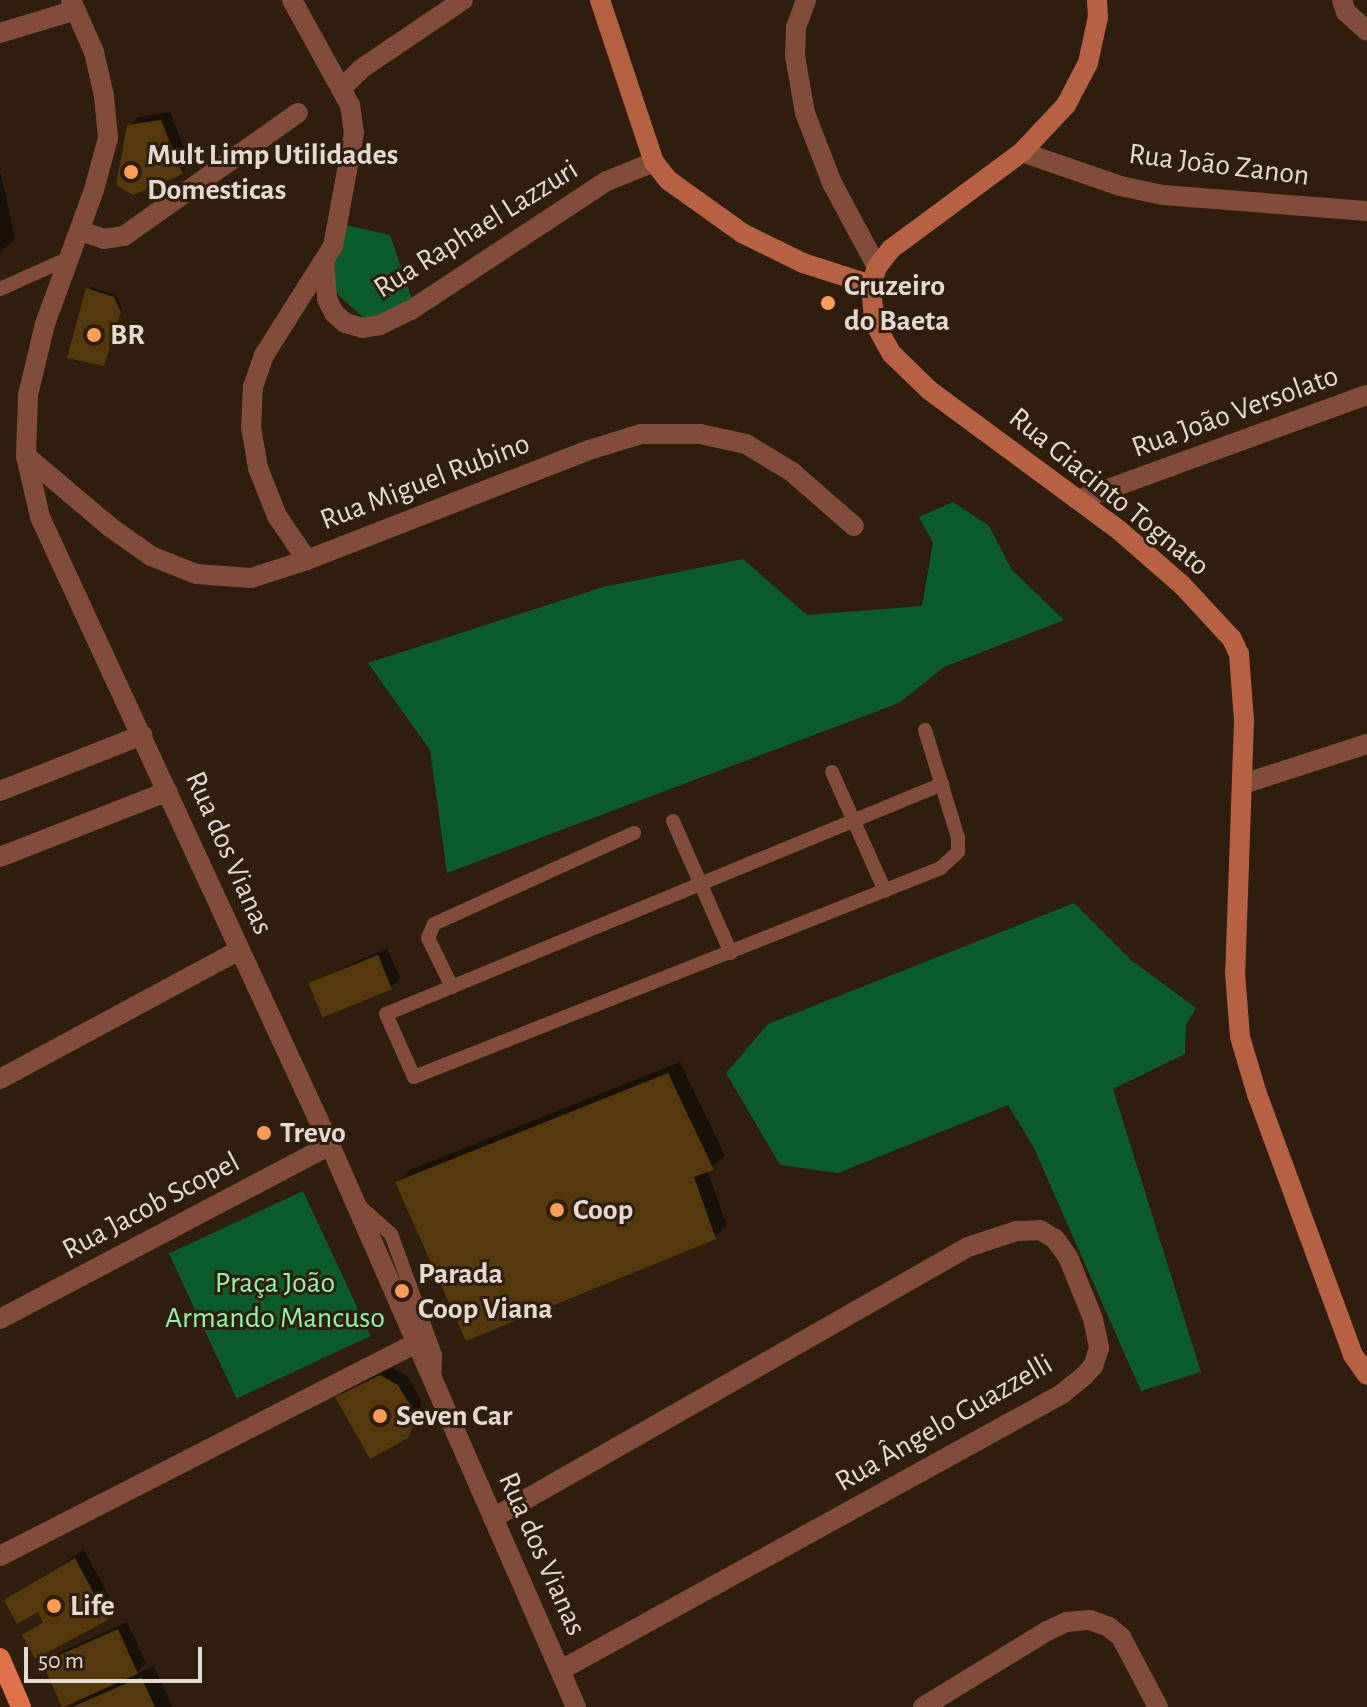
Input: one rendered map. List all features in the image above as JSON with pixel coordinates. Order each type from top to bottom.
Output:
[{"type":"main road","points":[[600,0],[654,162],[687,196],[742,233],[803,263],[874,276],[912,232],[1022,152],[1066,105],[1088,63],[1098,17],[1097,0]]},
{"type":"main road","name":"Rua Giacinto Tognato","points":[[874,276],[874,322],[891,353],[929,390],[1078,500],[1182,585],[1232,639],[1239,654],[1243,784],[1235,973],[1240,1037],[1262,1107],[1353,1355],[1367,1375]]},
{"type":"main road","points":[[0,1658],[21,1707]]},
{"type":"street","points":[[292,0],[350,105],[354,133],[333,246],[264,355],[253,387],[251,427],[258,468],[277,516],[307,560]]},
{"type":"street","points":[[341,89],[361,69],[463,0]]},
{"type":"street","points":[[806,0],[796,27],[795,56],[805,113],[832,183],[874,276]]},
{"type":"street","points":[[1342,0],[1346,12],[1367,31]]},
{"type":"street","points":[[0,33],[74,5]]},
{"type":"street","name":"Rua dos Vianas","points":[[74,5],[94,52],[104,96],[108,138],[80,231],[45,324],[28,395],[26,456],[40,517],[330,1145],[576,1707]]},
{"type":"street","points":[[80,231],[104,239],[124,236],[298,113]]},
{"type":"street","name":"Rua João Zanon","points":[[1022,152],[1120,186],[1163,195],[1367,211]]},
{"type":"street","name":"Rua Raphael Lazzuri","points":[[324,262],[327,299],[334,313],[345,323],[362,328],[380,325],[411,310],[607,181],[654,162]]},
{"type":"street","name":"Rua João Versolato","points":[[1078,500],[1367,395]]},
{"type":"street","name":"Rua Miguel Rubino","points":[[26,456],[110,527],[151,556],[196,574],[251,578],[307,560],[589,450],[641,434],[700,434],[746,444],[792,472],[854,526]]},
{"type":"street","points":[[0,791],[142,735]]},
{"type":"street","points":[[1243,784],[1367,744]]},
{"type":"street","points":[[0,857],[168,791]]},
{"type":"street","points":[[0,1079],[240,950]]},
{"type":"street","name":"Rua Jacob Scopel","points":[[0,1319],[330,1145]]},
{"type":"street","name":"Rua Ângelo Guazzelli","points":[[493,1518],[968,1247],[1016,1231],[1040,1230],[1055,1239],[1068,1257],[1093,1319],[1099,1348],[1093,1366],[1062,1394],[561,1670]]},
{"type":"street","points":[[0,1556],[416,1343]]},
{"type":"street","points":[[923,1707],[1047,1631],[1066,1622],[1090,1620],[1109,1627],[1121,1637],[1158,1707]]},
{"type":"lane","points":[[0,289],[69,258]]},
{"type":"lane","points":[[925,730],[942,784],[958,838],[958,852],[941,868],[414,1077],[386,1014],[942,784]]},
{"type":"lane","points":[[832,772],[885,891]]},
{"type":"lane","points":[[673,821],[731,953]]},
{"type":"lane","points":[[452,987],[428,938],[434,924],[634,833]]},
{"type":"lane","points":[[355,1202],[391,1234],[435,1355],[433,1383]]},
{"type":"green space","points":[[342,224],[390,235],[413,302],[366,320],[334,291],[333,250]]},
{"type":"green space","points":[[953,502],[989,526],[1012,570],[1064,620],[944,667],[899,703],[447,873],[430,750],[368,663],[603,587],[743,559],[807,615],[922,606],[933,543],[919,517]]},
{"type":"green space","points":[[1074,903],[1131,960],[1196,1008],[1186,1025],[1185,1054],[1113,1089],[1201,1372],[1141,1391],[1033,1146],[1008,1105],[838,1173],[780,1165],[726,1073],[768,1024]]},
{"type":"green space","name":"Praça João Armando Mancuso","points":[[303,1191],[371,1336],[236,1399],[169,1254]]},
{"type":"building","points":[[161,120],[183,174],[133,195],[116,185],[127,125]]},
{"type":"building","name":"BR","points":[[86,288],[114,297],[121,312],[104,366],[67,358]]},
{"type":"building","points":[[378,955],[392,989],[322,1017],[308,983]]},
{"type":"building","name":"Coop","points":[[668,1073],[714,1170],[694,1177],[716,1239],[466,1341],[395,1182]]},
{"type":"building","name":"Seven Car","points":[[380,1375],[398,1385],[412,1408],[414,1424],[408,1438],[370,1459],[335,1397]]},
{"type":"building","name":"Life","points":[[75,1558],[108,1620],[35,1659],[22,1635],[43,1622],[38,1612],[17,1624],[4,1600]]},
{"type":"building","points":[[118,1629],[138,1674],[62,1707],[42,1663]]},
{"type":"building","points":[[141,1677],[155,1707],[72,1707]]},
{"type":"place","name":"Mult Limp Utilidades Domesticas","points":[[131,172]]},
{"type":"place","name":"Cruzeiro do Baeta","points":[[828,303]]},
{"type":"place","name":"BR","points":[[94,335]]},
{"type":"place","name":"Trevo","points":[[264,1133]]},
{"type":"place","name":"Coop","points":[[557,1210]]},
{"type":"place","name":"Parada Coop Viana","points":[[402,1291]]},
{"type":"place","name":"Seven Car","points":[[380,1416]]},
{"type":"place","name":"Life","points":[[54,1606]]}]
